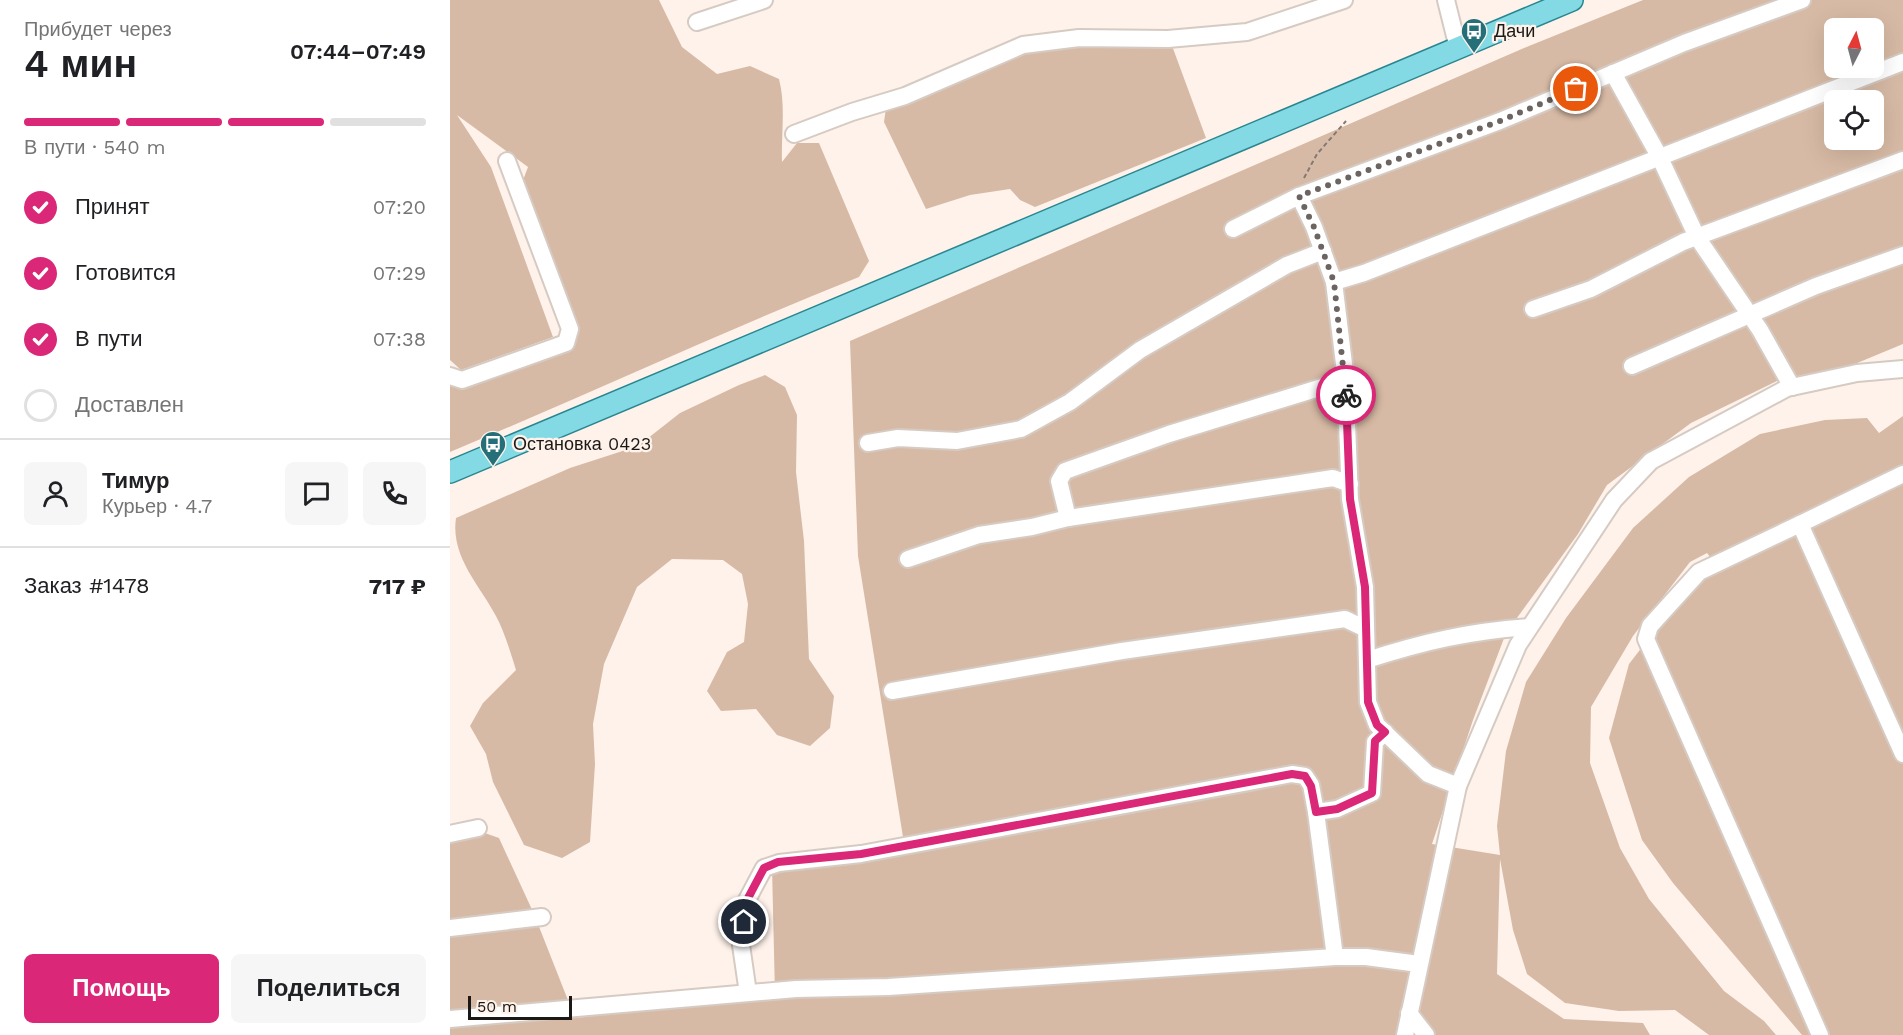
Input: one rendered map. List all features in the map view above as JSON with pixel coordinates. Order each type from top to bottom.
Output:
[{"type":"main road","points":[[450,472],[1572,0]]},
{"type":"lane","points":[[697,22],[764,0]]},
{"type":"lane","points":[[794,134],[852,112],[904,96],[1023,45],[1079,38],[1168,39],[1247,32],[1344,0]]},
{"type":"lane","points":[[1446,0],[1458,48]]},
{"type":"lane","points":[[1233,229],[1299,196],[1500,121],[1684,43],[1802,0]]},
{"type":"lane","points":[[1334,282],[1364,273],[1903,62]]},
{"type":"lane","points":[[1613,73],[1659,156],[1697,237],[1749,314],[1792,387]]},
{"type":"lane","points":[[1533,309],[1592,289],[1697,237],[1903,160]]},
{"type":"lane","points":[[450,376],[462,380],[566,343],[570,329],[507,161]]},
{"type":"lane","points":[[1299,196],[1334,282],[1345,380],[1350,484],[1365,587],[1368,702],[1377,725],[1428,774],[1458,786]]},
{"type":"lane","points":[[868,443],[898,438],[957,441],[1021,429],[1070,402],[1140,350],[1287,265],[1323,251]]},
{"type":"lane","points":[[1632,366],[1816,286],[1903,255]]},
{"type":"lane","points":[[1405,1035],[1458,786],[1518,645],[1614,500],[1651,461],[1733,415],[1792,387],[1857,373],[1903,369]]},
{"type":"lane","points":[[1068,518],[1059,481],[1065,471],[1169,434],[1345,380]]},
{"type":"lane","points":[[1820,1035],[1646,639],[1650,626],[1699,572],[1903,474]]},
{"type":"lane","points":[[908,559],[979,535],[1032,527],[1068,518],[1333,478],[1350,484]]},
{"type":"lane","points":[[1800,524],[1903,754]]},
{"type":"lane","points":[[892,691],[1122,651],[1345,618],[1366,628]]},
{"type":"lane","points":[[1367,660],[1425,641],[1480,630],[1529,627]]},
{"type":"lane","points":[[1316,812],[1337,809],[1372,793],[1375,741],[1385,732]]},
{"type":"lane","points":[[748,993],[741,945],[747,900],[764,868],[778,862],[861,854],[1292,774],[1305,776],[1311,786],[1335,957]]},
{"type":"lane","points":[[450,834],[478,828]]},
{"type":"lane","points":[[450,928],[542,917]]},
{"type":"lane","points":[[450,1019],[796,989],[888,987],[1335,957],[1366,957],[1419,964]]},
{"type":"lane","points":[[1409,1013],[1426,1035]]},
{"type":"path","points":[[1299,196],[1302,181],[1317,154],[1346,122]]},
{"type":"shaded area","points":[[450,0],[659,0],[682,47],[717,74],[750,66],[779,79],[783,110],[782,162],[797,143],[819,143],[869,261],[859,277],[450,452],[450,384],[570,347],[566,327],[514,204],[528,167],[457,115],[491,167],[553,337],[461,370],[450,360]]},
{"type":"shaded area","points":[[1643,0],[1903,0],[1903,344],[1850,366],[1779,380],[1691,423],[1607,485],[1578,534],[1506,633],[1473,720],[1432,844],[1500,855],[1497,826],[1506,751],[1526,682],[1566,618],[1633,528],[1689,477],[1760,434],[1825,420],[1867,418],[1879,433],[1903,416],[1903,1035],[1802,1035],[1673,883],[1642,840],[1609,738],[1629,664],[1711,558],[1707,553],[1690,562],[1633,636],[1591,707],[1590,763],[1620,848],[1649,899],[1724,991],[1764,1021],[1776,1035],[1709,1035],[1675,1010],[1619,1011],[1565,1003],[1527,974],[1513,930],[1500,859],[1497,974],[1564,1019],[1643,1023],[1650,1035],[450,1035],[450,836],[482,832],[499,838],[534,914],[575,1018],[775,995],[772,867],[903,837],[858,556],[850,341],[1524,48]]},
{"type":"shaded area","points":[[1073,42],[1171,43],[1206,138],[1035,207],[1020,200],[1010,189],[970,195],[926,209],[884,122],[886,108],[1024,50]]},
{"type":"shaded area","points":[[765,375],[785,387],[797,415],[796,472],[804,541],[809,659],[834,696],[830,728],[810,746],[777,735],[756,709],[721,711],[707,691],[727,652],[744,642],[748,604],[742,574],[723,560],[672,559],[637,587],[604,664],[593,724],[595,764],[590,842],[562,858],[524,845],[493,782],[486,754],[470,726],[483,703],[516,670],[499,622],[463,560],[455,533],[456,518],[570,468],[638,446],[680,413]]},
{"type":"way so far","points":[[1346,395],[1334,282],[1314,227],[1299,196],[1500,121],[1576,89]]},
{"type":"place","name":"Дачи","points":[[1474,54]]},
{"type":"place","name":"Остановка 0423","points":[[493,467]]},
{"type":"route","points":[[744,922],[747,900],[764,868],[778,862],[861,854],[1292,774],[1305,776],[1311,786],[1316,812],[1337,809],[1372,793],[1375,741],[1385,732],[1377,725],[1368,702],[1365,587],[1350,499],[1346,395]]}]
